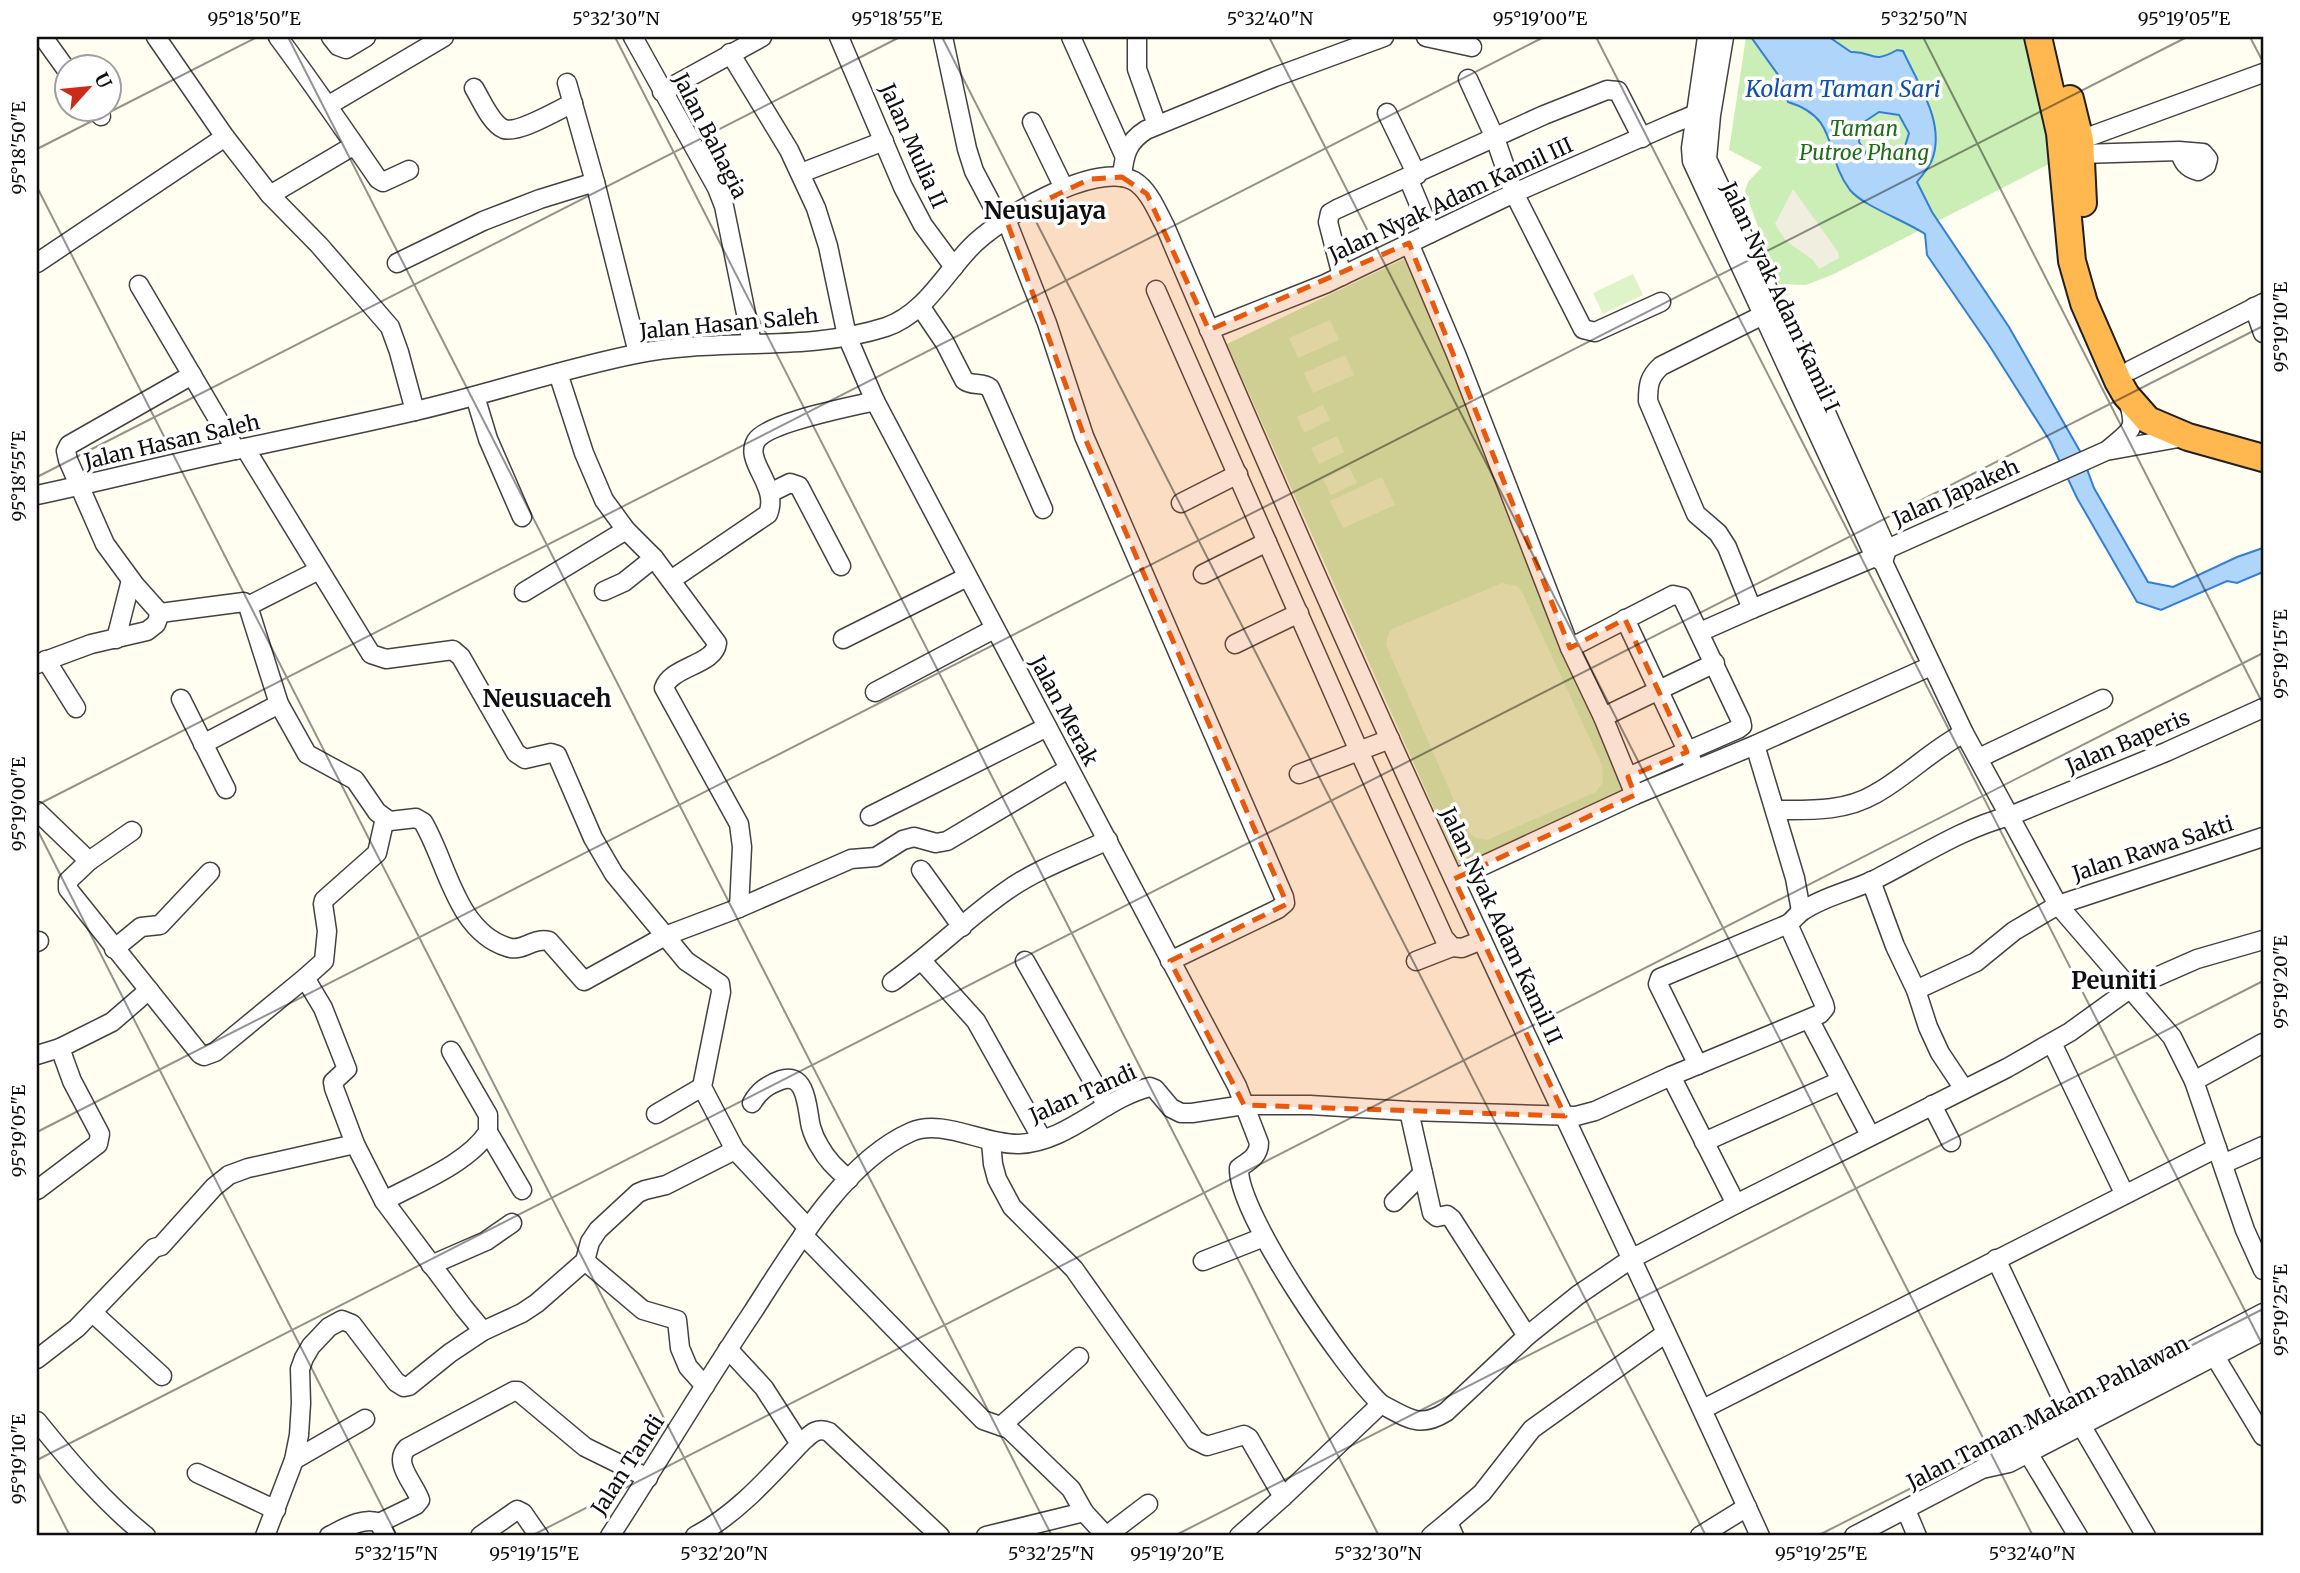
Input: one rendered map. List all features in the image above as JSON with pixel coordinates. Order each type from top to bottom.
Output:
[{"type":"highway","points":[[2038,37],[2060,133],[2072,261],[2084,303],[2142,397],[2188,437],[2263,458]]},
{"type":"highway","points":[[2053,37],[2080,147],[2088,256],[2100,296],[2142,397],[2208,428],[2263,443]]},
{"type":"street","points":[[43,37],[54,52]]},
{"type":"street","points":[[156,37],[270,195],[319,245],[390,327],[415,411]]},
{"type":"street","points":[[278,37],[329,105],[353,146],[380,181],[409,170]]},
{"type":"street","points":[[331,37],[338,47],[346,49],[366,37]]},
{"type":"street","points":[[329,105],[444,37]]},
{"type":"street","name":"Jalan Bahagia","points":[[633,37],[717,188],[724,206],[752,343]]},
{"type":"street","points":[[662,92],[760,37]]},
{"type":"street","name":"Jalan Mulia II","points":[[839,37],[903,187],[923,225],[954,267]]},
{"type":"street","points":[[943,37],[974,171],[1003,221],[1047,323],[1084,436],[1284,897],[1284,903],[1278,909],[1170,961]]},
{"type":"street","points":[[1071,37],[1124,155]]},
{"type":"street","points":[[1137,37],[1137,69],[1157,125]]},
{"type":"street","points":[[1209,330],[1165,226],[1147,194],[1136,182],[1122,177],[1124,155],[1130,142],[1157,125],[1275,77],[1384,37]]},
{"type":"street","points":[[1426,37],[1472,47]]},
{"type":"street","name":"Jalan Nyak Adam Kamil I","points":[[1713,39],[1703,114],[1691,148],[1692,161],[1763,315],[1882,556],[1931,666],[1964,733],[2058,905],[2172,1037],[2194,1081],[2245,1230],[2263,1270]]},
{"type":"street","name":"Jalan Merak","points":[[730,53],[801,173],[816,208],[828,246],[848,336],[875,401],[1237,1086],[1259,1143],[1259,1150],[1254,1158],[1239,1168],[1238,1180],[1264,1237]]},
{"type":"street","points":[[2080,147],[2263,74]]},
{"type":"street","points":[[1468,79],[1495,138],[1514,193],[1583,329],[1595,331],[1661,302]]},
{"type":"street","points":[[567,83],[638,354]]},
{"type":"street","points":[[474,88],[494,120],[503,129],[516,129],[573,103]]},
{"type":"street","points":[[1342,276],[1328,222],[1331,213],[1544,115],[1612,89],[1618,91],[1622,97],[1642,138]]},
{"type":"street","points":[[1387,113],[1413,177],[1431,233]]},
{"type":"street","name":"Jalan Nyak Adam Kamil I","points":[[1703,114],[1707,159],[1828,417],[1882,556]]},
{"type":"street","name":"Jalan Nyak Adam Kamil III","points":[[1209,330],[1342,276],[1514,193],[1703,114]]},
{"type":"street","points":[[1032,122],[1064,188]]},
{"type":"street","points":[[37,263],[225,136]]},
{"type":"street","points":[[801,173],[884,141]]},
{"type":"street","points":[[270,195],[353,146]]},
{"type":"street","points":[[2080,147],[2179,151]]},
{"type":"street","name":"Jalan Hasan Saleh","points":[[37,495],[415,411],[638,354],[848,336],[890,325],[920,306],[970,247],[1003,221],[1064,188],[1108,175],[1122,177]]},
{"type":"street","points":[[397,262],[483,221],[595,182]]},
{"type":"street","points":[[1409,243],[1456,354],[1570,648],[1603,717],[1635,795]]},
{"type":"street","points":[[139,285],[192,375],[371,654],[386,659],[453,649],[461,657],[516,753],[525,759],[551,752],[557,755],[602,855],[614,874],[686,961],[717,982],[721,988],[702,1087],[735,1150],[806,1231],[983,1420],[1009,1429],[1071,1489],[1084,1513],[1106,1536],[1148,1504]]},
{"type":"street","points":[[1156,290],[1359,751],[1444,938],[1452,947]]},
{"type":"street","points":[[2106,451],[2132,429],[2142,397],[2259,305]]},
{"type":"street","points":[[2259,305],[2263,333]]},
{"type":"street","points":[[920,306],[945,343],[964,380],[968,384],[984,384],[990,388],[1043,509]]},
{"type":"street","points":[[1752,609],[1727,547],[1718,533],[1696,514],[1681,482],[1648,401],[1648,387],[1651,375],[1661,366],[1763,315]]},
{"type":"street","name":"Jalan Nyak Adam Kamil II","points":[[1209,330],[1390,739],[1760,1536]]},
{"type":"street","points":[[558,373],[593,476],[604,500],[626,530],[654,558],[717,643],[713,653],[668,679],[664,688],[739,824],[742,847],[739,908]]},
{"type":"street","points":[[160,613],[131,580],[105,544],[66,453],[69,445],[192,375]]},
{"type":"street","points":[[475,396],[488,439],[522,517]]},
{"type":"street","points":[[671,580],[763,519],[771,507],[770,493],[753,456],[754,443],[761,434],[794,421],[875,401]]},
{"type":"street","points":[[2106,451],[2188,437]]},
{"type":"street","name":"Jalan Japakeh","points":[[1700,632],[1882,556],[2106,451]]},
{"type":"street","points":[[1181,503],[1238,474]]},
{"type":"street","points":[[770,493],[790,483],[799,486],[841,566]]},
{"type":"street","points":[[524,592],[626,530]]},
{"type":"street","points":[[1203,574],[1267,541]]},
{"type":"street","points":[[604,591],[624,582],[654,558]]},
{"type":"street","points":[[248,606],[319,570]]},
{"type":"street","points":[[844,639],[967,577]]},
{"type":"street","points":[[116,639],[131,580]]},
{"type":"street","points":[[1235,644],[1325,593]]},
{"type":"street","points":[[1570,648],[1679,594],[1715,663],[1742,726],[1628,777]]},
{"type":"street","points":[[160,613],[244,602],[248,606],[279,704],[307,754],[355,780],[377,811],[390,821],[416,818],[423,822],[460,901],[477,929],[485,936],[509,948],[519,948],[542,939],[549,941],[584,981],[665,936],[739,908],[852,859],[876,857],[903,839],[914,837],[936,843],[947,841],[1069,769]]},
{"type":"street","points":[[76,708],[41,662],[91,645],[148,631],[156,624],[160,613]]},
{"type":"street","points":[[1625,619],[1696,770]]},
{"type":"street","points":[[875,692],[994,629]]},
{"type":"street","points":[[1603,717],[1715,663]]},
{"type":"street","points":[[1454,879],[1635,795],[1755,745],[1931,666]]},
{"type":"street","points":[[181,699],[226,789]]},
{"type":"street","points":[[1979,758],[2103,699]]},
{"type":"street","points":[[203,744],[279,704]]},
{"type":"street","name":"Jalan Baperis","points":[[1788,924],[1801,911],[1820,901],[1871,881],[1993,820],[2010,816],[2166,752],[2263,708]]},
{"type":"street","points":[[870,816],[1047,727]]},
{"type":"street","points":[[1775,810],[1825,811],[1866,798],[1942,745],[1964,733]]},
{"type":"street","points":[[1299,774],[1390,739]]},
{"type":"street","points":[[1755,745],[1795,878],[1801,911]]},
{"type":"street","points":[[37,811],[89,861]]},
{"type":"street","points":[[132,831],[89,861],[68,881],[67,886],[114,949],[200,1054],[209,1056],[324,961],[327,931],[324,900],[377,853],[385,818]]},
{"type":"street","name":"Jalan Rawa Sakti","points":[[1916,990],[1976,962],[2014,931],[2058,905],[2263,837]]},
{"type":"street","points":[[892,982],[922,961],[1006,891],[1025,879],[1108,840]]},
{"type":"street","points":[[921,870],[962,927]]},
{"type":"street","points":[[114,949],[141,927],[160,925],[210,872]]},
{"type":"street","points":[[1795,878],[1820,901]]},
{"type":"street","points":[[1871,881],[1895,946],[1916,990],[1928,1027],[1940,1053],[1964,1089]]},
{"type":"street","points":[[1698,1065],[1658,984],[1660,978],[1788,924],[1824,1004],[1823,1012],[1809,1019],[1870,1136]]},
{"type":"street","points":[[1416,961],[1452,947],[1462,948],[1482,940]]},
{"type":"street","points":[[1203,1261],[1264,1237],[1289,1279],[1362,1383],[1381,1404],[1422,1422],[1433,1420],[1446,1412],[1527,1336],[1578,1295],[1631,1259],[2052,1044],[2130,988],[2197,959],[2263,940]]},
{"type":"street","points":[[922,961],[976,1021],[1042,1139]]},
{"type":"street","points":[[1025,961],[1107,1106]]},
{"type":"street","points":[[305,978],[323,1008],[347,1069],[333,1082],[355,1144],[384,1201],[484,1331]]},
{"type":"street","points":[[37,1055],[60,1048],[112,1022],[149,990]]},
{"type":"street","name":"Jalan Tandi","points":[[610,1536],[806,1231],[849,1179],[886,1147],[912,1131],[941,1128],[991,1142],[1019,1144],[1055,1135],[1107,1106],[1150,1087],[1156,1089],[1171,1108],[1181,1113],[1244,1105],[1310,1105],[1409,1111],[1565,1116],[1586,1114],[1809,1019]]},
{"type":"street","points":[[2194,1081],[2263,1043]]},
{"type":"street","points":[[2052,1044],[2124,1194]]},
{"type":"street","points":[[37,1190],[98,1144],[100,1139],[72,1081],[60,1048]]},
{"type":"street","points":[[451,1051],[488,1115],[488,1132],[522,1190]]},
{"type":"street","points":[[1671,1076],[1735,1204]]},
{"type":"street","points":[[752,1103],[759,1092],[785,1079],[800,1086],[807,1100],[810,1125],[819,1146],[835,1168],[849,1179]]},
{"type":"street","points":[[1704,1142],[1840,1081]]},
{"type":"street","points":[[656,1114],[702,1087]]},
{"type":"street","points":[[1932,1104],[1951,1142]]},
{"type":"street","points":[[1409,1111],[1432,1213],[1437,1217],[1447,1215],[1452,1219],[1527,1336]]},
{"type":"street","points":[[384,1201],[457,1161],[473,1150],[488,1132]]},
{"type":"street","points":[[991,1142],[997,1180],[1012,1207],[1074,1269],[1195,1440],[1208,1446],[1244,1435],[1249,1438],[1283,1497]]},
{"type":"street","points":[[37,1359],[93,1313],[154,1248],[161,1246],[229,1175],[248,1168],[355,1144]]},
{"type":"street","points":[[1703,1409],[2124,1194],[2220,1156],[2263,1146]]},
{"type":"street","points":[[265,1536],[294,1460],[299,1435],[300,1369],[311,1346],[329,1327],[342,1320],[352,1324],[396,1382],[404,1387],[484,1331],[537,1303],[585,1261],[590,1242],[598,1230],[639,1193],[645,1189],[667,1185],[735,1150]]},
{"type":"street","points":[[1394,1202],[1423,1173]]},
{"type":"street","points":[[431,1265],[486,1241],[512,1223]]},
{"type":"street","points":[[1996,1259],[2075,1419],[2146,1536]]},
{"type":"street","points":[[585,1261],[643,1310],[677,1320],[680,1348],[688,1367],[705,1386]]},
{"type":"street","points":[[93,1313],[162,1376]]},
{"type":"street","points":[[2174,1368],[2263,1313]]},
{"type":"street","name":"Jalan Taman Makam Pahlawan","points":[[1854,1536],[1982,1469],[2009,1463],[2028,1453],[2075,1419],[2174,1368],[2214,1355],[2263,1331]]},
{"type":"street","points":[[1431,1536],[1451,1529],[1512,1458],[1532,1430],[1666,1333]]},
{"type":"street","points":[[728,1349],[759,1381],[800,1444]]},
{"type":"street","points":[[2214,1355],[2263,1436]]},
{"type":"street","points":[[1001,1426],[1079,1357]]},
{"type":"street","points":[[329,1536],[366,1521],[383,1530],[419,1503],[419,1497],[402,1462],[402,1453],[514,1391],[518,1391],[585,1447],[648,1478]]},
{"type":"street","points":[[1239,1536],[1381,1404]]},
{"type":"street","points":[[294,1460],[365,1419]]},
{"type":"street","points":[[1982,1469],[2007,1447],[2075,1419]]},
{"type":"street","points":[[37,1421],[123,1517],[146,1536]]},
{"type":"street","points":[[695,1536],[717,1532],[800,1444],[814,1432],[825,1430],[940,1536]]},
{"type":"street","points":[[2028,1453],[2078,1536]]},
{"type":"street","points":[[197,1473],[275,1510]]},
{"type":"street","points":[[1700,1536],[1747,1507]]},
{"type":"street","points":[[480,1536],[517,1510],[523,1513],[539,1536]]},
{"type":"street","points":[[1906,1510],[1917,1536]]},
{"type":"street","points":[[986,1536],[1084,1513]]},
{"type":"highlighted area","points":[[1122,177],[1147,194],[1209,330],[1409,243],[1570,648],[1625,619],[1687,752],[1628,777],[1635,795],[1454,879],[1565,1116],[1244,1105],[1170,961],[1287,904],[1084,436],[1006,219],[1090,179]]},
{"type":"green space","name":"Taman Putroe Phang","points":[[1746,37],[2032,37],[2059,159],[1834,274],[1806,285],[1779,284],[1745,191],[1748,182],[1762,167],[1729,150]]},
{"type":"green space","points":[[1410,256],[1636,798],[1463,874],[1227,344]]},
{"type":"green space","points":[[1633,274],[1643,295],[1603,314],[1593,293]]},
{"type":"green space","points":[[1330,320],[1339,340],[1298,358],[1289,338]]},
{"type":"green space","points":[[1345,355],[1354,375],[1313,393],[1304,373]]},
{"type":"green space","points":[[1323,405],[1330,420],[1304,433],[1297,417]]},
{"type":"green space","points":[[1337,436],[1344,452],[1319,464],[1311,448]]},
{"type":"green space","points":[[1349,467],[1357,483],[1331,495],[1323,479]]},
{"type":"green space","points":[[1382,477],[1395,505],[1343,528],[1330,501]]},
{"type":"green space","points":[[1502,583],[1518,586],[1523,594],[1602,765],[1603,782],[1596,792],[1487,840],[1476,838],[1468,832],[1386,645],[1392,629]]},
{"type":"shaded area","points":[[1793,189],[1838,252],[1839,258],[1819,269],[1813,260],[1786,241],[1775,224]]},
{"type":"water","name":"Kolam Taman Sari","points":[[1751,37],[1829,37],[1851,52],[1877,57],[1897,50],[1903,51],[1928,104],[1935,132],[1932,160],[1917,182],[1932,212],[2009,327],[2081,453],[2094,488],[2148,582],[2173,587],[2263,548],[2263,572],[2237,583],[2227,581],[2161,610],[2137,602],[2077,498],[2050,441],[1927,255],[1925,234],[1865,202],[1850,190],[1836,164],[1824,128],[1805,109],[1788,102],[1784,83]],"holes":[[[1879,112],[1899,115],[1909,133],[1903,153],[1889,161],[1870,159],[1859,142],[1861,124]]]},
{"type":"district","name":"Neusujaya","points":[[1045,211]]},
{"type":"district","name":"Neusuaceh","points":[[547,699]]},
{"type":"district","name":"Peuniti","points":[[2114,981]]}]
